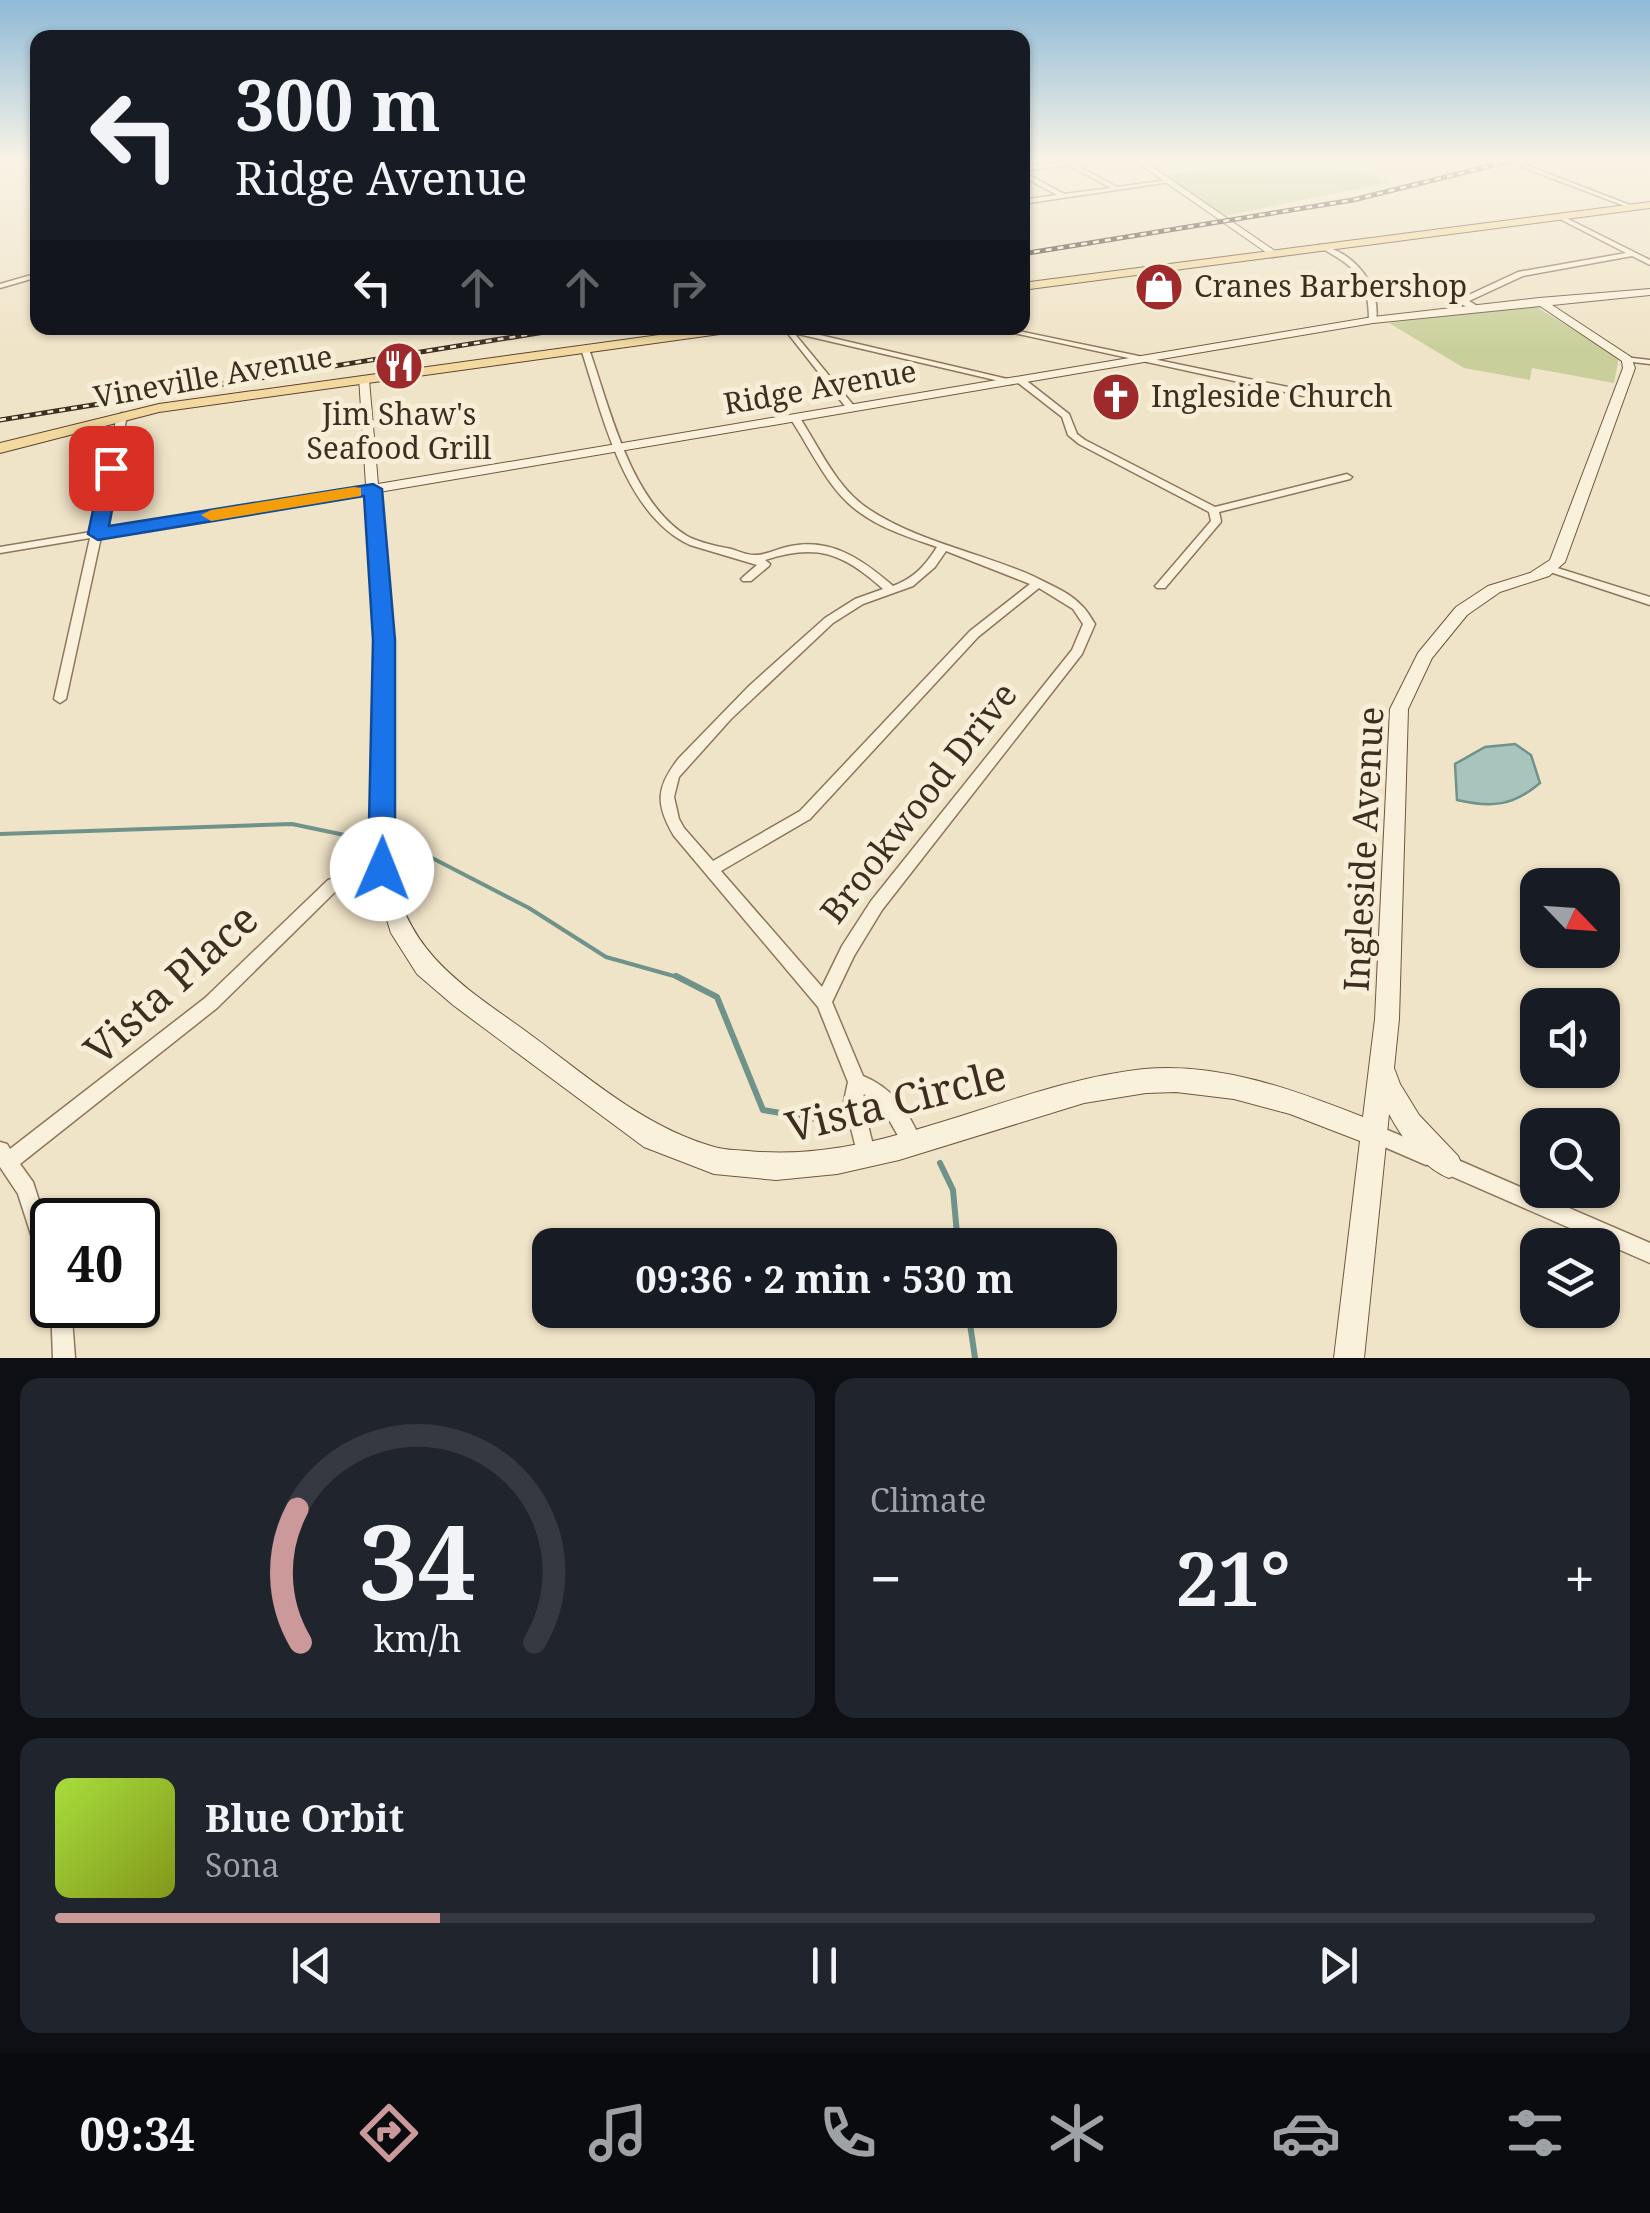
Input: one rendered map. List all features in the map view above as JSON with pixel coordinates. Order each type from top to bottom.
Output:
[{"type":"main road","points":[[1030,285],[1516,222]]},
{"type":"main road","name":"Vineville Avenue","points":[[0,448],[122,416],[684,335]]},
{"type":"street","points":[[1228,222],[1273,252]]},
{"type":"street","points":[[1571,222],[1650,262]]},
{"type":"street","points":[[1321,246],[1366,275],[1372,290],[1372,320]]},
{"type":"street","points":[[1476,309],[1463,301],[1521,274],[1633,254]]},
{"type":"street","points":[[0,286],[30,277]]},
{"type":"street","name":"Ridge Avenue","points":[[0,550],[1372,320],[1650,292]]},
{"type":"street","points":[[1539,301],[1627,359],[1650,362]]},
{"type":"street","points":[[790,335],[850,408]]},
{"type":"street","points":[[809,335],[1016,380],[1066,416],[1073,435],[1082,442],[1214,510],[1347,477]]},
{"type":"street","points":[[1028,335],[1326,398]]},
{"type":"street","points":[[585,349],[621,446],[659,522],[688,540],[766,564],[747,580]]},
{"type":"street","points":[[1627,359],[1628,368],[1551,569],[1650,601]]},
{"type":"street","name":"Vista Circle","points":[[364,380],[384,640],[382,869],[399,926],[425,967],[653,1138],[682,1153],[757,1168],[795,1169],[866,1154],[1055,1100],[1141,1082],[1224,1082],[1295,1103],[1373,1134],[1650,1254]]},
{"type":"street","points":[[60,698],[122,416]]},
{"type":"street","points":[[794,418],[862,510],[942,548],[1038,584]]},
{"type":"street","points":[[1161,586],[1216,521],[1214,510]]},
{"type":"street","points":[[756,559],[794,548],[844,552],[892,591]]},
{"type":"street","points":[[866,1154],[853,1101],[857,1082],[824,1002],[670,819],[667,792],[673,774],[836,614],[924,577],[942,548]]},
{"type":"street","name":"Ingleside Avenue","points":[[1349,1358],[1383,1069],[1399,709],[1414,669],[1463,612],[1496,588],[1551,569]]},
{"type":"street","points":[[712,870],[805,816],[974,634],[1038,584]]},
{"type":"street","name":"Brookwood Drive","points":[[824,1002],[854,933],[1078,650],[1090,627],[1075,602],[1038,584]]},
{"type":"street","name":"Vista Place","points":[[5,1156],[174,1034],[333,884],[382,869]]},
{"type":"street","points":[[1383,1069],[1393,1102],[1423,1142],[1449,1165]]},
{"type":"street","points":[[857,1082],[878,1090],[892,1102],[912,1141]]},
{"type":"street","points":[[5,1156],[30,1202]]},
{"type":"street","points":[[62,1328],[64,1358]]},
{"type":"green space","points":[[1533,305],[1619,357],[1614,383],[1532,368],[1530,380],[1464,368],[1389,323]]},
{"type":"water","points":[[1515,744],[1531,755],[1540,783],[1502,803],[1457,800],[1455,764],[1485,747]]},
{"type":"waterway","points":[[0,834],[292,824],[359,838]]},
{"type":"waterway","points":[[401,848],[434,859],[529,908],[606,957],[679,977]]},
{"type":"waterway","points":[[679,977],[717,997],[763,1110],[828,1121]]},
{"type":"waterway","points":[[940,1163],[953,1190],[956,1228]]},
{"type":"waterway","points":[[971,1328],[975,1358]]},
{"type":"railway","points":[[1030,253],[1216,222]]},
{"type":"railway","points":[[0,420],[526,335]]},
{"type":"slow traffic","points":[[211,515],[354,492]]},
{"type":"place","name":"Cranes Barbershop","points":[[1159,287]]},
{"type":"place","name":"Jim Shaw's Seafood Grill","points":[[399,366]]},
{"type":"place","name":"Ingleside Church","points":[[1116,397]]},
{"type":"route","points":[[111,468],[98,534],[373,489],[384,640],[382,869]]}]
